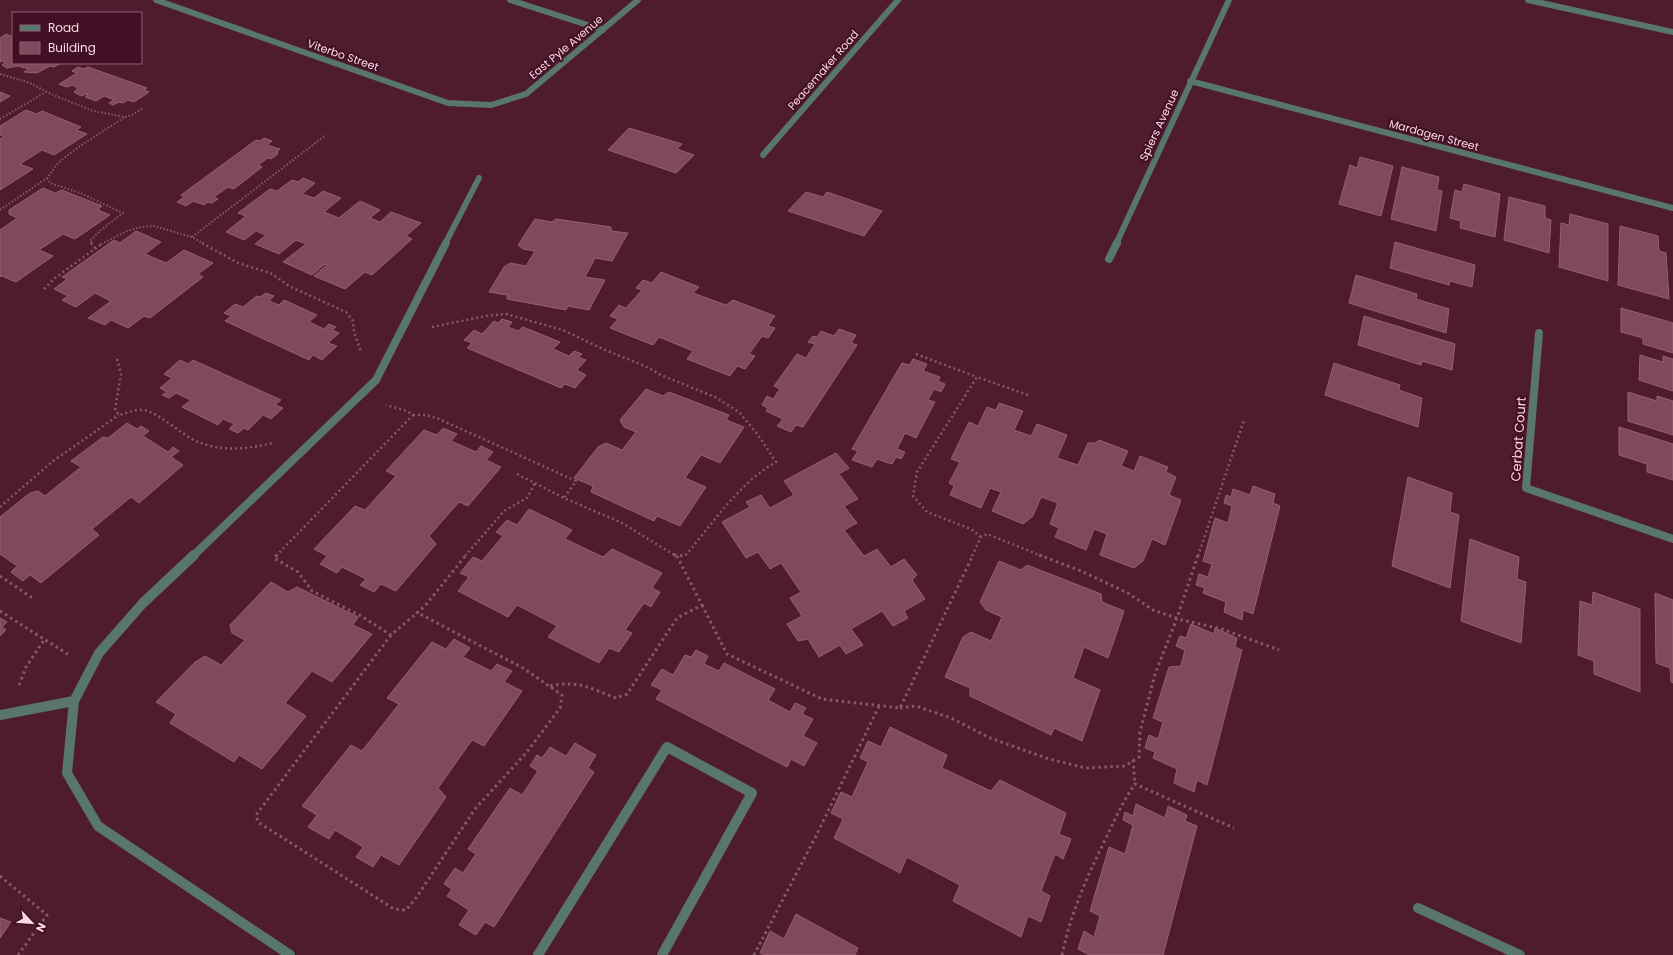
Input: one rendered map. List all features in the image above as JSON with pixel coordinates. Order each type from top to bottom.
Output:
[{"type":"street","name":"Viterbo Street","points":[[159,0],[448,103],[490,105],[526,94]]},
{"type":"street","points":[[510,0],[603,30]]},
{"type":"street","name":"East Pyle Avenue","points":[[526,94],[638,0]]},
{"type":"street","name":"Peacemaker Road","points":[[763,154],[898,0]]},
{"type":"street","name":"Spiers Avenue","points":[[1109,259],[1190,81],[1229,0]]},
{"type":"street","points":[[1528,0],[1673,32]]},
{"type":"street","name":"Mardagen Street","points":[[1190,81],[1673,208]]},
{"type":"street","points":[[290,955],[98,826],[67,773],[74,701],[99,653],[143,603],[376,380],[479,178]]},
{"type":"street","name":"Cerbat Court","points":[[1539,333],[1526,488],[1673,539]]},
{"type":"street","points":[[0,715],[74,701]]},
{"type":"street","points":[[538,955],[667,747],[752,794],[662,955]]},
{"type":"street","points":[[1418,908],[1520,955]]},
{"type":"path","points":[[0,74],[30,84],[93,111],[126,117]]},
{"type":"path","points":[[0,119],[17,111],[32,99],[46,91]]},
{"type":"path","points":[[0,210],[47,178],[59,162],[80,146],[143,108]]},
{"type":"path","points":[[192,237],[326,135]]},
{"type":"path","points":[[47,178],[50,183],[80,193],[123,213],[101,230],[90,241],[95,248]]},
{"type":"path","points":[[0,205],[4,207]]},
{"type":"path","points":[[44,290],[55,278],[95,248],[127,231],[141,226],[154,226],[192,237],[238,263],[270,273],[291,287],[346,312],[353,322],[354,332],[360,352],[387,359]]},
{"type":"path","points":[[400,332],[446,325],[486,316],[506,314],[563,330],[605,350],[645,366],[661,375],[715,397],[739,412],[758,435],[776,462],[762,470],[738,493],[685,556],[678,556],[622,523],[564,498],[517,474]]},
{"type":"path","points":[[916,354],[1028,395]]},
{"type":"path","points":[[117,359],[120,374],[115,410],[119,414]]},
{"type":"path","points":[[977,377],[917,472],[913,496],[927,512],[971,529],[981,537]]},
{"type":"path","points":[[359,396],[407,411],[413,415],[426,415],[439,419],[576,481],[564,498]]},
{"type":"path","points":[[0,507],[53,461],[119,414],[143,410],[158,416],[181,433],[218,449],[251,449],[277,442]]},
{"type":"path","points":[[391,635],[361,616],[312,591],[298,572],[274,558],[413,415]]},
{"type":"path","points":[[678,556],[726,654],[822,699],[900,708],[916,706],[951,718],[997,740],[1049,759],[1086,768],[1125,766],[1139,757],[1140,732],[1155,674],[1177,618],[1244,420]]},
{"type":"path","points":[[416,612],[492,650],[523,668],[562,695],[560,708],[527,752],[475,809],[416,898],[406,910],[394,909],[258,822],[256,815],[391,635],[416,612],[425,606],[474,544],[504,511],[527,498],[535,483]]},
{"type":"path","points":[[900,708],[981,537],[987,534],[1081,571],[1128,593],[1154,610],[1177,618],[1222,629],[1280,650]]},
{"type":"path","points":[[0,576],[34,599]]},
{"type":"path","points":[[550,686],[566,683],[580,684],[616,698],[627,694],[677,618],[702,605]]},
{"type":"path","points":[[0,611],[44,640],[92,666]]},
{"type":"path","points":[[17,712],[19,687],[22,675],[44,640]]},
{"type":"path","points":[[754,955],[816,836],[879,706]]},
{"type":"path","points":[[1062,955],[1068,926],[1089,872],[1126,797],[1135,784],[1133,760]]},
{"type":"path","points":[[1135,784],[1234,828]]},
{"type":"path","points":[[0,876],[47,915],[18,955]]},
{"type":"building","points":[[6,34],[12,37],[12,64],[59,64],[54,67],[50,66],[37,73],[24,72],[29,69],[18,66],[7,68],[2,65],[5,63],[3,61],[0,62],[0,38]]},
{"type":"building","points":[[78,67],[84,69],[88,67],[147,88],[144,90],[149,92],[134,102],[128,100],[123,103],[119,102],[113,105],[109,103],[114,100],[104,96],[96,101],[85,97],[89,93],[81,96],[74,92],[78,88],[72,85],[67,87],[59,84],[77,73],[72,71]]},
{"type":"building","points":[[0,92],[10,96],[0,102]]},
{"type":"building","points":[[26,110],[37,114],[42,111],[81,127],[76,130],[87,134],[54,155],[42,150],[20,164],[33,169],[0,190],[0,139],[4,136],[0,135],[0,126]]},
{"type":"building","points":[[629,128],[682,144],[677,149],[694,155],[676,173],[608,150]]},
{"type":"building","points":[[264,138],[272,141],[267,145],[280,149],[277,152],[278,154],[271,159],[268,158],[258,165],[262,167],[234,189],[228,187],[214,197],[218,199],[212,203],[208,202],[204,205],[193,201],[186,206],[177,202],[184,197],[181,195],[256,140],[260,141]]},
{"type":"building","points":[[1360,157],[1393,166],[1381,216],[1339,204],[1350,165],[1357,168]]},
{"type":"building","points":[[1402,167],[1439,177],[1437,190],[1442,191],[1436,231],[1391,219]]},
{"type":"building","points":[[303,178],[315,183],[302,194],[314,198],[323,191],[341,198],[324,212],[339,218],[360,201],[380,210],[370,218],[380,222],[391,212],[421,223],[406,236],[412,239],[372,275],[365,272],[345,289],[314,276],[327,265],[325,264],[312,275],[283,262],[306,244],[296,240],[279,254],[255,244],[266,235],[256,231],[244,240],[226,232],[246,216],[238,213],[270,189],[277,191],[292,180],[298,182]]},
{"type":"building","points":[[1464,184],[1500,194],[1495,237],[1460,228],[1461,221],[1450,218],[1455,190],[1462,192]]},
{"type":"building","points":[[43,188],[55,193],[62,190],[102,206],[98,210],[110,215],[75,239],[63,234],[39,250],[53,256],[16,282],[2,276],[0,277],[0,230],[17,218],[9,214],[9,210]]},
{"type":"building","points":[[806,192],[823,197],[827,192],[882,211],[864,236],[788,211]]},
{"type":"building","points":[[1509,197],[1545,206],[1545,218],[1551,220],[1549,253],[1504,240]]},
{"type":"building","points":[[1570,214],[1608,224],[1608,281],[1559,267],[1561,223],[1569,225]]},
{"type":"building","points":[[535,219],[552,222],[556,219],[611,227],[611,231],[628,233],[612,261],[595,258],[585,277],[605,280],[589,310],[568,306],[566,310],[507,299],[507,295],[489,292],[504,267],[510,263],[526,266],[535,251],[523,249],[518,245]]},
{"type":"building","points":[[1620,226],[1658,236],[1659,251],[1666,253],[1669,299],[1618,285]]},
{"type":"building","points":[[136,231],[161,242],[145,254],[166,263],[184,250],[213,263],[198,274],[203,277],[150,318],[144,316],[128,328],[111,320],[105,325],[88,318],[111,301],[95,293],[76,307],[62,300],[68,296],[54,289],[67,279],[62,277],[114,240],[120,243]]},
{"type":"building","points":[[1395,242],[1475,265],[1472,287],[1450,281],[1449,285],[1390,268]]},
{"type":"building","points":[[661,272],[699,287],[693,293],[726,305],[733,300],[775,316],[768,326],[775,328],[768,338],[762,336],[749,354],[755,356],[745,369],[737,366],[730,376],[687,359],[693,351],[659,337],[653,345],[610,328],[618,319],[610,316],[619,305],[626,308],[642,290],[636,288],[643,280],[652,283]]},
{"type":"building","points":[[1356,275],[1417,294],[1416,299],[1449,309],[1446,333],[1349,303]]},
{"type":"building","points":[[266,293],[274,296],[269,301],[279,305],[284,300],[317,315],[309,322],[324,329],[329,324],[336,327],[332,330],[339,333],[328,343],[337,346],[322,360],[313,355],[309,360],[225,321],[231,316],[224,313],[235,304],[243,307],[257,296],[260,297]]},
{"type":"building","points":[[1621,308],[1673,323],[1673,353],[1643,344],[1643,338],[1621,332]]},
{"type":"building","points":[[1364,316],[1455,344],[1452,370],[1422,361],[1421,365],[1358,345]]},
{"type":"building","points":[[502,319],[512,322],[508,327],[518,331],[523,327],[560,342],[553,349],[569,356],[574,351],[582,354],[578,357],[586,360],[577,370],[586,375],[575,388],[565,384],[561,388],[467,348],[472,343],[464,340],[474,330],[482,334],[494,321],[498,323]]},
{"type":"building","points":[[839,329],[856,335],[851,343],[857,345],[803,427],[796,425],[791,432],[777,426],[783,419],[766,411],[768,408],[762,405],[767,396],[773,399],[780,389],[774,386],[797,354],[806,358],[815,344],[808,342],[813,336],[817,337],[821,331],[834,336]]},
{"type":"building","points":[[1640,355],[1663,362],[1663,356],[1673,359],[1673,391],[1639,380]]},
{"type":"building","points":[[913,359],[927,364],[923,371],[940,377],[938,381],[945,384],[941,392],[934,389],[928,400],[935,402],[916,438],[905,433],[897,449],[905,452],[901,459],[896,457],[892,464],[877,459],[872,467],[852,460],[858,451],[852,449],[902,363],[910,365]]},
{"type":"building","points":[[180,360],[188,364],[193,360],[281,400],[275,405],[283,408],[271,419],[263,415],[248,430],[244,428],[238,433],[229,429],[234,424],[223,419],[218,425],[182,407],[191,400],[176,393],[169,398],[162,395],[167,392],[160,388],[172,378],[164,374]]},
{"type":"building","points":[[1334,363],[1400,385],[1399,390],[1422,398],[1418,427],[1325,395]]},
{"type":"building","points":[[646,389],[663,396],[669,392],[729,415],[726,420],[744,427],[720,463],[701,455],[685,478],[706,487],[680,526],[657,516],[654,521],[591,492],[593,486],[574,478],[598,447],[606,443],[622,450],[636,432],[624,427],[620,420]]},
{"type":"building","points":[[1628,392],[1657,401],[1657,396],[1673,401],[1673,435],[1628,421]]},
{"type":"building","points":[[999,403],[1023,411],[1014,430],[1031,436],[1037,424],[1067,435],[1057,458],[1078,465],[1088,443],[1095,443],[1099,440],[1128,451],[1121,466],[1134,471],[1140,456],[1168,467],[1166,472],[1176,477],[1169,495],[1181,500],[1165,545],[1152,539],[1143,561],[1134,568],[1100,555],[1107,534],[1094,529],[1086,550],[1055,537],[1059,528],[1050,524],[1058,503],[1041,497],[1033,516],[1023,524],[992,511],[1001,492],[990,488],[981,508],[950,495],[954,486],[949,483],[960,462],[951,459],[969,422],[978,426],[987,407],[996,410]]},
{"type":"building","points":[[127,423],[137,429],[141,426],[149,431],[143,436],[168,452],[173,447],[179,451],[171,457],[183,465],[139,503],[131,497],[92,529],[99,535],[41,583],[30,575],[23,581],[11,572],[17,566],[0,554],[0,517],[30,493],[38,491],[45,496],[81,467],[71,461],[103,437],[108,438]]},
{"type":"building","points":[[1619,427],[1673,444],[1673,480],[1647,472],[1647,464],[1619,455]]},
{"type":"building","points":[[443,428],[457,434],[451,441],[476,452],[481,446],[493,452],[486,460],[501,467],[468,506],[459,502],[429,536],[436,544],[396,591],[381,584],[374,592],[360,585],[366,579],[342,567],[337,573],[320,564],[327,556],[314,549],[355,506],[365,510],[396,476],[386,471],[424,430],[437,435]]},
{"type":"building","points":[[836,453],[849,468],[839,474],[858,499],[844,506],[857,523],[844,530],[864,556],[877,549],[891,567],[904,559],[917,575],[912,580],[925,599],[904,611],[908,618],[893,626],[882,611],[851,629],[863,645],[846,654],[840,645],[819,657],[808,639],[798,641],[787,624],[802,616],[790,598],[801,592],[781,563],[770,569],[758,552],[746,558],[722,522],[750,507],[746,502],[761,495],[770,508],[794,495],[784,481]]},
{"type":"building","points":[[1408,477],[1452,493],[1450,512],[1459,515],[1450,588],[1392,566]]},
{"type":"building","points":[[1253,486],[1275,494],[1273,503],[1280,506],[1253,614],[1243,610],[1242,620],[1224,612],[1226,602],[1203,593],[1205,588],[1196,585],[1199,574],[1208,577],[1212,564],[1203,561],[1215,518],[1228,523],[1232,506],[1224,503],[1226,495],[1231,497],[1233,489],[1250,495]]},
{"type":"building","points":[[529,509],[572,530],[565,539],[603,557],[612,549],[662,573],[652,588],[660,592],[651,607],[644,603],[625,630],[632,633],[619,652],[609,648],[599,663],[548,637],[557,626],[517,605],[508,617],[458,591],[469,577],[460,573],[473,557],[482,561],[503,536],[496,532],[507,520],[517,525]]},
{"type":"building","points":[[1470,539],[1519,557],[1517,579],[1526,582],[1521,643],[1461,621]]},
{"type":"building","points":[[999,561],[1021,570],[1027,565],[1101,594],[1102,602],[1124,611],[1108,658],[1084,647],[1073,678],[1100,690],[1082,741],[1054,728],[1051,735],[970,696],[970,688],[945,677],[963,637],[971,632],[991,641],[1002,617],[986,610],[980,602]]},
{"type":"building","points":[[271,582],[288,592],[297,587],[358,617],[353,625],[372,634],[332,682],[312,671],[285,703],[306,716],[262,769],[239,755],[234,762],[170,723],[176,714],[156,702],[195,662],[205,656],[221,665],[245,640],[232,633],[230,625]]},
{"type":"building","points":[[1593,592],[1640,609],[1640,692],[1594,674],[1594,661],[1578,655],[1580,601],[1592,605]]},
{"type":"building","points":[[1655,593],[1673,600],[1673,683],[1671,682],[1670,668],[1656,663]]},
{"type":"building","points":[[0,618],[7,622],[2,627],[6,630],[0,636]]},
{"type":"building","points":[[1191,624],[1214,634],[1215,628],[1237,638],[1235,647],[1242,650],[1207,785],[1197,780],[1194,792],[1174,783],[1177,769],[1153,758],[1155,752],[1145,748],[1149,735],[1158,739],[1163,722],[1153,718],[1169,667],[1181,666],[1185,650],[1176,646],[1180,636],[1186,638]]},
{"type":"building","points":[[454,639],[470,648],[463,657],[491,671],[497,664],[512,671],[504,682],[522,691],[484,746],[472,740],[438,788],[446,797],[399,865],[381,855],[373,867],[356,857],[363,847],[335,830],[329,839],[308,827],[317,815],[302,806],[351,745],[362,751],[399,704],[387,698],[432,642],[446,649]]},
{"type":"building","points":[[696,650],[708,656],[704,664],[719,671],[724,663],[775,689],[768,700],[790,712],[795,703],[806,708],[802,714],[813,719],[803,736],[817,743],[804,766],[791,759],[787,767],[656,699],[662,690],[651,685],[662,669],[673,675],[685,655],[691,657]]},
{"type":"building","points":[[890,727],[947,755],[942,768],[991,791],[1000,780],[1066,813],[1059,834],[1071,839],[1063,859],[1055,854],[1041,891],[1050,896],[1041,922],[1028,916],[1021,937],[953,901],[960,885],[907,857],[900,873],[834,838],[843,819],[831,813],[841,792],[852,797],[868,762],[860,758],[868,741],[881,747]]},
{"type":"building","points":[[575,743],[596,755],[588,768],[594,772],[494,927],[485,922],[476,935],[459,925],[469,910],[447,896],[452,889],[444,884],[455,868],[463,873],[476,854],[468,849],[510,788],[522,795],[538,771],[530,766],[537,755],[542,758],[550,747],[566,756]]},
{"type":"building","points":[[1136,804],[1165,818],[1168,806],[1187,815],[1185,821],[1197,826],[1163,955],[1089,955],[1078,949],[1084,931],[1094,937],[1100,916],[1090,911],[1109,847],[1125,854],[1133,825],[1123,820],[1125,812],[1133,816]]},
{"type":"building","points":[[796,914],[858,948],[855,955],[764,955],[760,953],[770,931],[784,939]]},
{"type":"building","points":[[0,918],[11,922],[0,938]]}]
